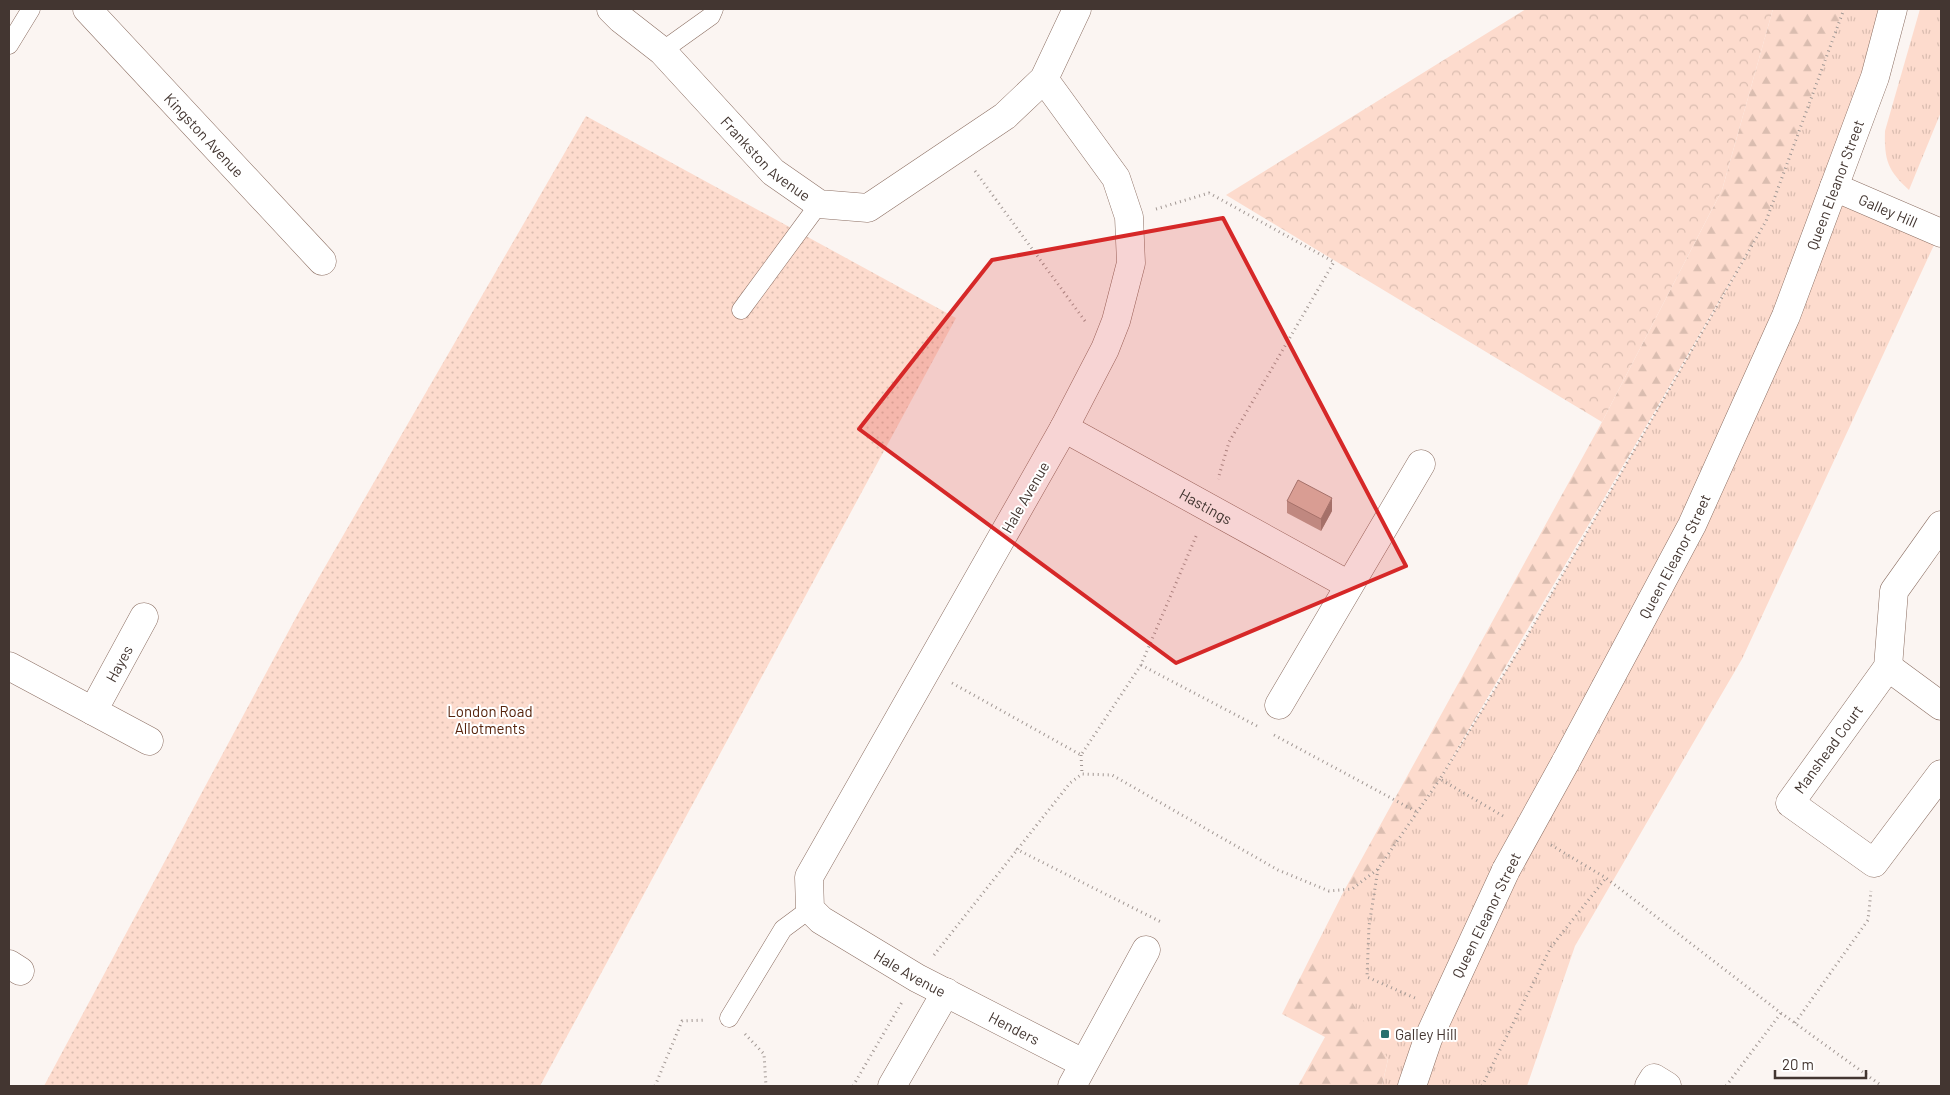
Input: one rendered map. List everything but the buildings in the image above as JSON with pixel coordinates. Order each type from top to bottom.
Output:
[{"type":"street","name":"Kingston Avenue","points":[[87,9],[322,261]]},
{"type":"street","name":"Frankston Avenue","points":[[611,9],[662,51],[773,172],[819,204],[868,208],[957,146],[1005,116],[1044,79]]},
{"type":"street","points":[[1044,79],[1076,9]]},
{"type":"street","name":"Queen Eleanor Street","points":[[1412,1086],[1428,1039],[1506,870],[1692,525],[1786,316],[1875,77],[1893,9]]},
{"type":"street","name":"Hale Avenue","points":[[892,1086],[946,992],[917,978],[820,920],[810,909],[809,877],[1064,428],[1105,349],[1116,321],[1131,263],[1129,217],[1116,178],[1044,79]]},
{"type":"street","name":"Galley Hill","points":[[1834,187],[1941,233]]},
{"type":"street","name":"Hastings","points":[[1064,428],[1349,585]]},
{"type":"street","points":[[1279,705],[1421,464]]},
{"type":"street","points":[[1941,525],[1894,591],[1888,667],[1941,706]]},
{"type":"street","name":"Hayes","points":[[94,711],[144,617]]},
{"type":"street","points":[[9,666],[149,741]]},
{"type":"street","name":"Manshead Court","points":[[1874,863],[1790,803],[1888,667]]},
{"type":"street","points":[[1874,863],[1941,774]]},
{"type":"street","name":"Henders","points":[[946,992],[1077,1075],[1146,950]]},
{"type":"street","points":[[1648,1086],[1654,1078],[1667,1086]]},
{"type":"lane","points":[[9,45],[31,9]]},
{"type":"lane","points":[[662,51],[712,16],[714,9]]},
{"type":"lane","points":[[741,310],[819,204]]},
{"type":"lane","points":[[729,1018],[782,929],[810,909]]},
{"type":"path","points":[[853,1086],[917,978],[1016,849],[1070,783],[1082,774],[1112,775],[1278,870],[1329,891],[1352,889],[1378,870],[1440,779],[1530,632],[1766,221],[1844,9]]},
{"type":"path","points":[[957,146],[1105,349]]},
{"type":"path","points":[[1082,774],[1081,755],[1141,665],[1209,507],[1229,442],[1334,262],[1209,192],[1129,217]]},
{"type":"path","points":[[1141,665],[1417,812]]},
{"type":"path","points":[[926,669],[1081,755]]},
{"type":"path","points":[[1266,731],[1279,705]]},
{"type":"path","points":[[1440,779],[1507,818]]},
{"type":"path","points":[[1548,843],[1606,878],[1781,1013],[1882,1086]]},
{"type":"path","points":[[1016,849],[1161,922],[1146,950]]},
{"type":"path","points":[[1795,1023],[1868,920],[1874,863]]},
{"type":"path","points":[[1378,870],[1369,926],[1368,977],[1441,1010]]},
{"type":"path","points":[[1482,1086],[1551,947],[1606,878]]},
{"type":"path","points":[[1726,1086],[1781,1013]]},
{"type":"path","points":[[655,1086],[682,1022],[729,1018],[764,1054],[766,1086]]},
{"type":"highlighted area","points":[[1223,218],[1406,566],[1176,663],[859,429],[992,260]]},
{"type":"green space","points":[[1526,9],[1773,9],[1722,190],[1602,422],[1226,195]]},
{"type":"green space","points":[[1773,9],[1844,9],[1766,221],[1440,779],[1378,869],[1352,889],[1344,891],[1602,422],[1722,190]]},
{"type":"green space","points":[[1844,9],[1893,9],[1835,187],[1940,232],[1742,659],[1575,946],[1527,1086],[1382,1086],[1388,1059],[1313,952],[1344,891],[1352,889],[1378,869],[1440,779],[1525,640],[1766,221]]},
{"type":"green space","points":[[1920,9],[1941,9],[1941,112],[1909,190],[1896,177],[1889,164],[1885,150],[1885,131]]},
{"type":"green space","name":"London Road Allotments","points":[[586,116],[956,318],[540,1086],[44,1086],[300,610]]},
{"type":"green space","points":[[1313,952],[1341,985],[1388,1059],[1382,1086],[1298,1086],[1325,1037],[1282,1014]]},
{"type":"place","name":"Galley Hill","points":[[1385,1034]]}]
